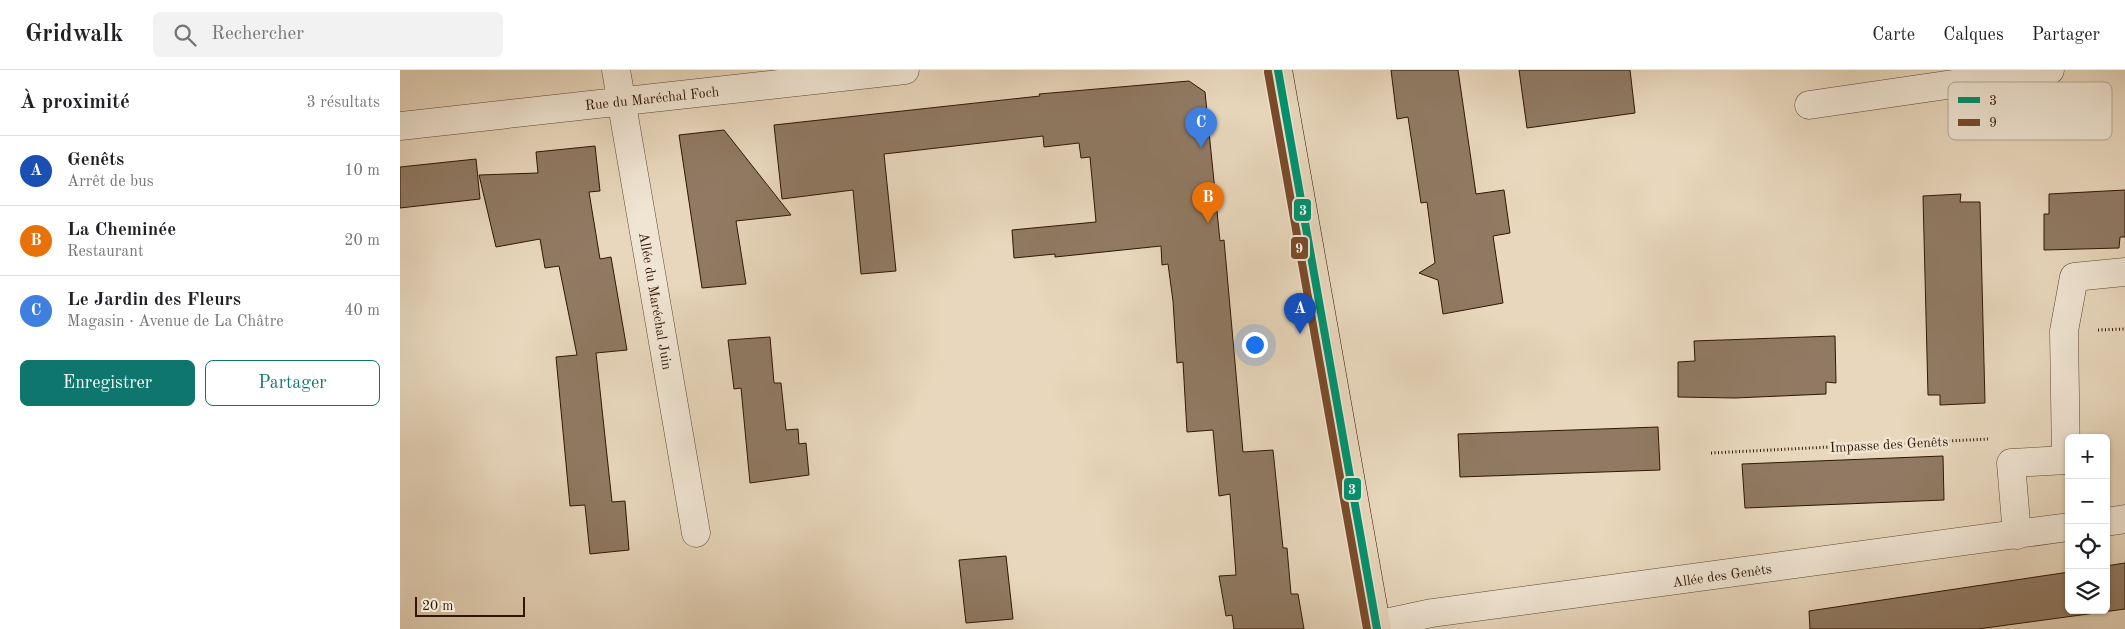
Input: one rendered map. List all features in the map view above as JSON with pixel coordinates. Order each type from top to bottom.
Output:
[{"type":"main road","points":[[1278,70],[1376,627]]},
{"type":"street","name":"Allée du Maréchal Juin","points":[[616,70],[696,533]]},
{"type":"street","name":"Rue du Maréchal Foch","points":[[400,126],[905,70]]},
{"type":"street","points":[[1967,82],[2050,70]]},
{"type":"street","points":[[1809,105],[1948,85]]},
{"type":"street","points":[[2016,535],[2011,463],[2066,460],[2064,331],[2074,278],[2125,272]]},
{"type":"street","points":[[2110,521],[2125,519]]},
{"type":"street","name":"Allée des Genêts","points":[[1376,627],[1432,613],[2065,528]]},
{"type":"path","name":"Impasse des Genêts","points":[[1711,453],[1997,439]]},
{"type":"building","points":[[1391,70],[1458,70],[1476,194],[1504,190],[1510,233],[1493,236],[1503,303],[1443,314],[1438,280],[1419,273],[1435,263],[1427,202],[1421,203],[1408,117],[1397,119]]},
{"type":"building","points":[[1519,70],[1630,70],[1635,113],[1527,128]]},
{"type":"building","points":[[1189,81],[1205,92],[1220,241],[1224,240],[1243,452],[1273,450],[1283,548],[1287,548],[1291,594],[1298,594],[1304,629],[1234,629],[1232,615],[1226,616],[1219,576],[1236,575],[1230,494],[1219,496],[1213,430],[1187,432],[1183,362],[1177,363],[1173,301],[1168,264],[1162,265],[1161,246],[1055,257],[1055,254],[1014,258],[1012,230],[1096,222],[1090,157],[1081,158],[1079,143],[1044,147],[1043,136],[884,154],[896,271],[861,274],[853,190],[782,199],[774,125],[1040,96],[1039,94]]},
{"type":"building","points":[[724,130],[791,215],[736,221],[746,284],[702,288],[679,135]]},
{"type":"building","points":[[595,146],[600,191],[589,192],[600,259],[611,257],[627,350],[596,353],[612,502],[625,501],[629,550],[590,554],[585,505],[570,506],[556,357],[577,355],[559,266],[545,268],[540,239],[496,247],[479,175],[538,173],[536,152]]},
{"type":"building","points":[[476,159],[480,199],[400,208],[400,167]]},
{"type":"building","points":[[2125,190],[2125,237],[2120,237],[2119,248],[2044,250],[2044,214],[2049,214],[2049,194]]},
{"type":"building","points":[[1961,194],[1960,202],[1980,202],[1985,403],[1940,405],[1940,395],[1928,395],[1923,196]]},
{"type":"building","points":[[1835,336],[1836,383],[1826,382],[1826,394],[1735,398],[1678,397],[1678,362],[1695,361],[1694,341]]},
{"type":"building","points":[[770,337],[774,383],[781,383],[786,430],[798,429],[799,444],[806,443],[809,475],[750,483],[741,388],[734,389],[728,340]]},
{"type":"building","points":[[1658,427],[1660,470],[1460,477],[1458,434]]},
{"type":"building","points":[[1943,456],[1944,500],[1745,508],[1742,464]]},
{"type":"building","points":[[1006,556],[1013,619],[966,623],[959,560]]},
{"type":"building","points":[[2125,563],[2125,609],[2110,611],[2110,565]]},
{"type":"building","points":[[2065,573],[2065,614],[2088,614],[1978,629],[1810,629],[1809,611]]},
{"type":"transit line","name":"3","points":[[1278,70],[1377,629]]},
{"type":"transit line","name":"9","points":[[1268,72],[1367,629]]},
{"type":"place","name":"Le Jardin des Fleurs","points":[[1201,148]]},
{"type":"place","name":"La Cheminée","points":[[1208,223]]},
{"type":"place","name":"Genêts","points":[[1300,334]]}]
